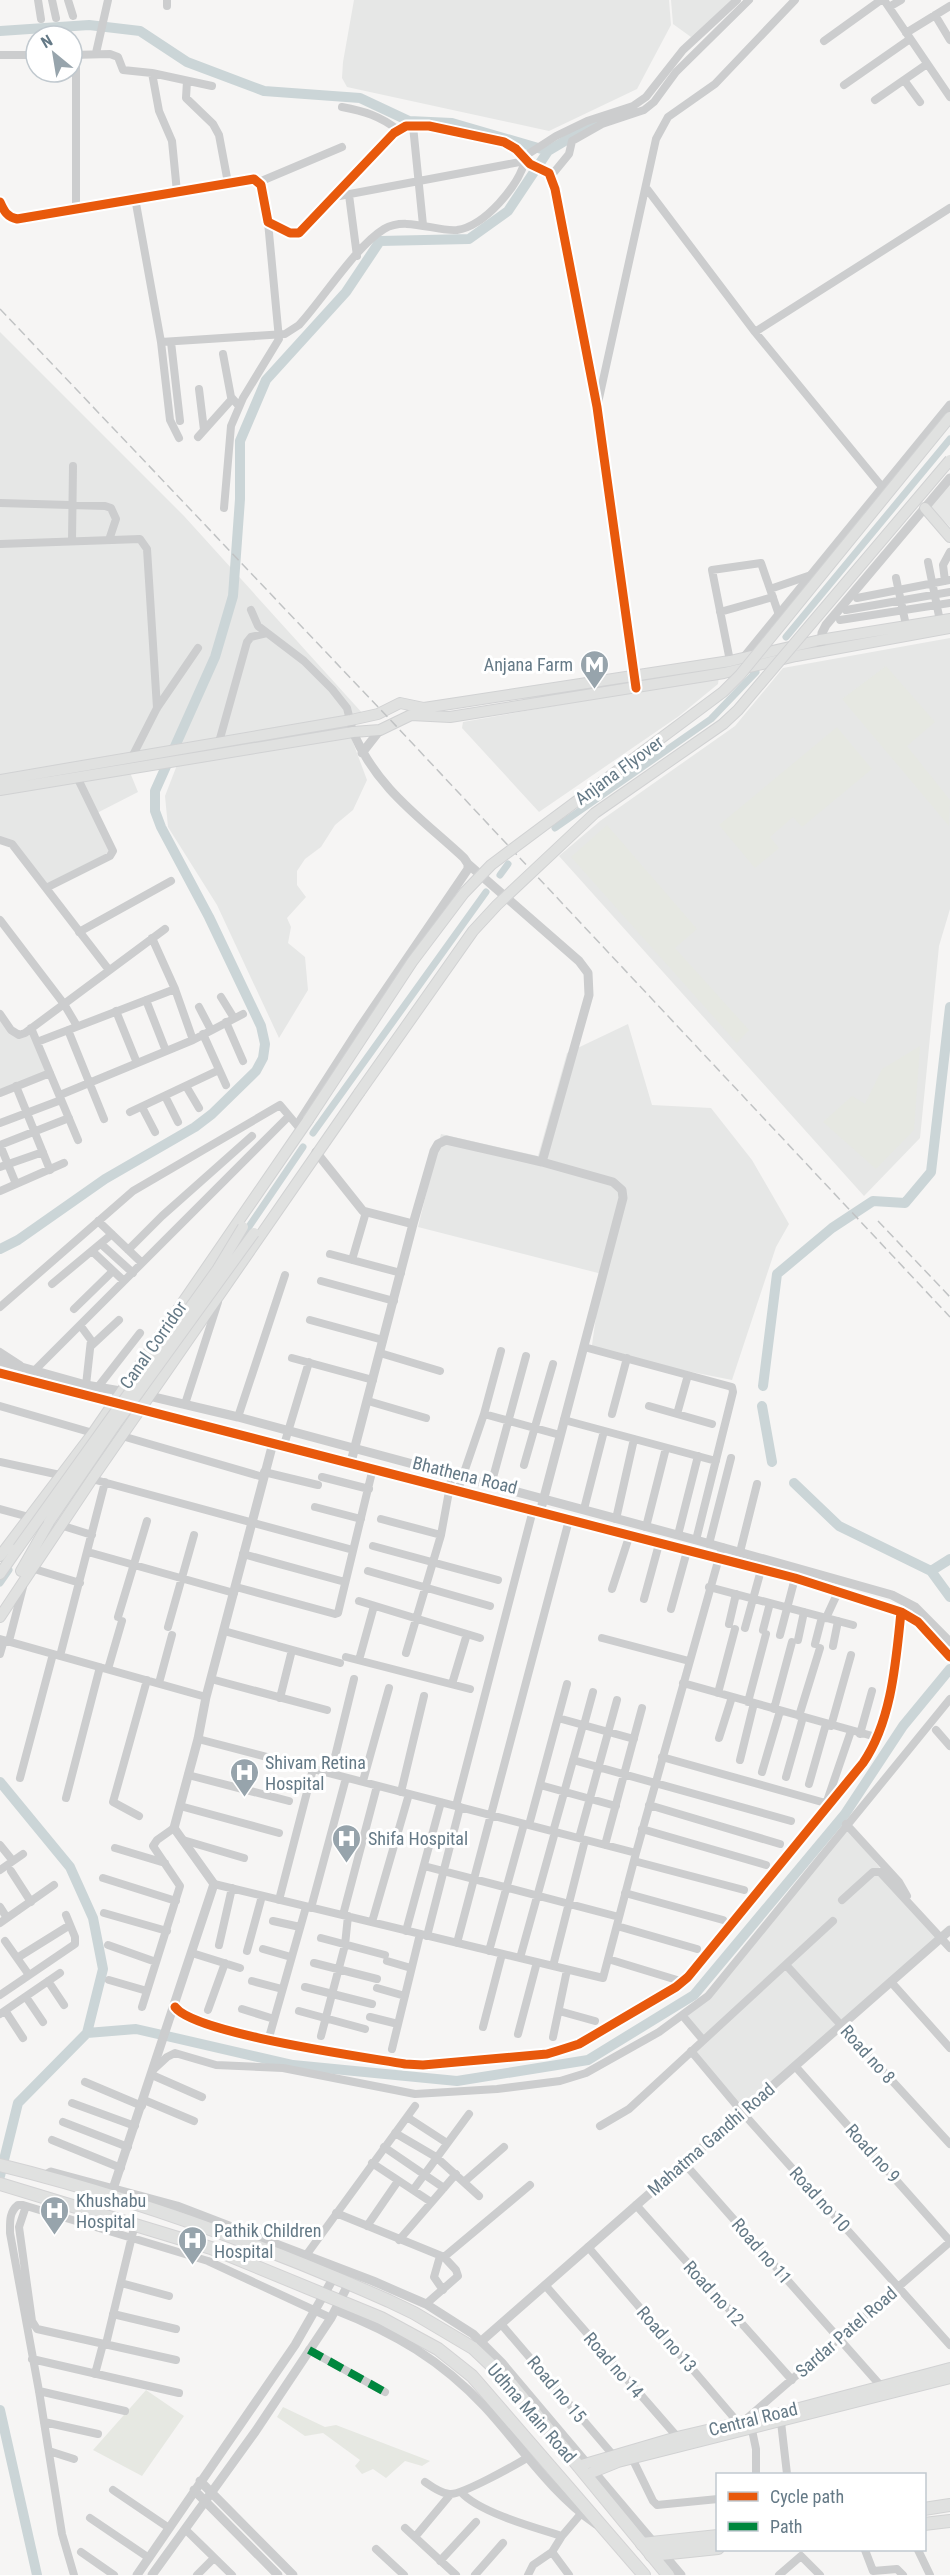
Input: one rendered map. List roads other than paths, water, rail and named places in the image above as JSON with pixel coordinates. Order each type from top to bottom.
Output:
[{"type":"main road","name":"Anjana Flyover","points":[[302,1131],[412,962],[476,879],[491,865],[723,692],[740,675],[950,417]]},
{"type":"main road","name":"Anjana Flyover","points":[[314,1156],[473,931],[587,820],[723,724],[738,710],[950,460]]},
{"type":"main road","points":[[925,508],[950,537]]},
{"type":"main road","points":[[732,666],[743,657],[907,630],[945,620]]},
{"type":"main road","points":[[907,630],[950,628]]},
{"type":"main road","points":[[0,780],[190,752],[380,730],[411,716],[450,717],[732,666],[821,645]]},
{"type":"main road","points":[[190,752],[219,742],[378,714],[400,703],[424,708],[635,682]]},
{"type":"main road","points":[[0,790],[77,777],[136,760]]},
{"type":"main road","name":"Canal Corridor","points":[[0,1556],[93,1432],[302,1131]]},
{"type":"main road","points":[[0,1574],[217,1269],[285,1166],[294,1142]]},
{"type":"main road","points":[[0,1603],[55,1523],[118,1421],[297,1173],[314,1156]]},
{"type":"main road","points":[[0,1617],[55,1523],[92,1479],[314,1156]]},
{"type":"main road","name":"Udhna Main Road","points":[[0,2165],[112,2192],[216,2230],[350,2283],[476,2345],[586,2468],[652,2549],[668,2575]]},
{"type":"main road","points":[[0,2184],[133,2230],[211,2248],[325,2296],[335,2310],[381,2318],[447,2356],[472,2376],[565,2484],[584,2511],[612,2536],[644,2575]]},
{"type":"main road","name":"Central Road","points":[[586,2468],[613,2455],[744,2427],[881,2391],[950,2368]]},
{"type":"main road","name":"Central Road","points":[[881,2391],[950,2378]]},
{"type":"main road","name":"Central Road","points":[[586,2468],[632,2458],[680,2441]]},
{"type":"main road","points":[[565,2484],[586,2468]]},
{"type":"main road","points":[[926,2509],[950,2505]]},
{"type":"main road","points":[[926,2524],[950,2521]]},
{"type":"main road","points":[[652,2549],[716,2536]]},
{"type":"main road","points":[[652,2549],[716,2548]]},
{"type":"street","points":[[38,0],[41,19]]},
{"type":"street","points":[[52,0],[56,18]]},
{"type":"street","points":[[68,0],[73,16]]},
{"type":"street","points":[[96,53],[108,0]]},
{"type":"street","points":[[334,197],[525,160],[556,136],[587,121],[633,106],[646,97],[683,50],[737,0]]},
{"type":"street","points":[[550,175],[569,154],[572,141],[602,124],[644,110],[654,102],[676,72],[749,0]]},
{"type":"street","points":[[597,407],[647,189],[656,139],[668,117],[715,84],[795,0]]},
{"type":"street","points":[[824,41],[884,2],[901,0]]},
{"type":"street","points":[[844,85],[950,5],[947,0]]},
{"type":"street","points":[[884,2],[950,97]]},
{"type":"street","points":[[935,15],[950,40]]},
{"type":"street","points":[[84,54],[115,55],[123,70],[152,73],[212,86]]},
{"type":"street","points":[[0,55],[24,55]]},
{"type":"street","points":[[875,100],[927,64]]},
{"type":"street","points":[[152,73],[159,111],[172,141],[177,192]]},
{"type":"street","points":[[904,80],[920,102]]},
{"type":"street","points":[[187,81],[186,98],[213,124],[219,135],[228,183]]},
{"type":"street","points":[[74,84],[76,209]]},
{"type":"street","points":[[342,107],[369,112],[398,129]]},
{"type":"street","points":[[413,126],[423,225]]},
{"type":"street","points":[[268,222],[290,232],[299,233],[398,129],[413,126],[450,129],[504,142],[516,149],[525,160],[550,175],[597,407],[635,682]]},
{"type":"street","points":[[0,202],[10,218],[16,219],[254,179],[260,182],[342,147]]},
{"type":"street","points":[[161,342],[280,335],[299,325],[369,240],[386,228],[408,224],[456,230],[477,222],[510,192],[521,176],[525,160]]},
{"type":"street","points":[[224,508],[231,426],[239,406],[275,348],[280,335],[268,222],[260,182]]},
{"type":"street","points":[[647,189],[754,332],[883,488]]},
{"type":"street","points":[[349,195],[357,256]]},
{"type":"street","points":[[135,198],[161,342],[170,420],[179,438]]},
{"type":"street","points":[[754,332],[950,208]]},
{"type":"street","points":[[171,342],[180,421]]},
{"type":"street","points":[[223,354],[232,399],[239,406]]},
{"type":"street","points":[[199,389],[204,430]]},
{"type":"street","points":[[198,437],[232,399]]},
{"type":"street","points":[[743,657],[950,405]]},
{"type":"street","points":[[72,541],[73,466]]},
{"type":"street","points":[[821,645],[826,625],[950,478]]},
{"type":"street","points":[[0,503],[91,504],[111,508],[116,519],[109,540]]},
{"type":"street","points":[[0,544],[140,539],[147,549],[157,708]]},
{"type":"street","points":[[857,598],[948,580],[943,565],[950,552]]},
{"type":"street","points":[[928,562],[937,605],[945,620]]},
{"type":"street","points":[[732,666],[712,573],[714,569],[761,563],[779,615]]},
{"type":"street","points":[[720,612],[812,575]]},
{"type":"street","points":[[896,578],[907,630]]},
{"type":"street","points":[[846,610],[950,592]]},
{"type":"street","points":[[840,620],[950,603]]},
{"type":"street","points":[[251,610],[258,626],[304,661],[347,708],[353,732],[362,753],[385,787],[468,864],[579,961],[588,974],[591,982],[589,995],[542,1162]]},
{"type":"street","points":[[219,742],[247,642],[251,637],[267,633]]},
{"type":"street","points":[[136,760],[157,708],[198,648]]},
{"type":"street","points":[[362,753],[380,730]]},
{"type":"street","points":[[46,888],[110,856],[113,851],[77,777]]},
{"type":"street","points":[[0,840],[12,844],[109,970]]},
{"type":"street","points":[[302,1131],[300,1121],[361,1026],[465,874],[468,864]]},
{"type":"street","points":[[79,932],[171,881]]},
{"type":"street","points":[[0,920],[64,1004],[77,1026]]},
{"type":"street","points":[[0,1014],[14,1033],[19,1035],[165,929]]},
{"type":"street","points":[[152,938],[175,989],[193,1040]]},
{"type":"street","points":[[37,1042],[175,989]]},
{"type":"street","points":[[221,997],[234,1018]]},
{"type":"street","points":[[146,1000],[166,1051]]},
{"type":"street","points":[[199,1007],[226,1085]]},
{"type":"street","points":[[116,1011],[137,1063]]},
{"type":"street","points":[[0,1123],[193,1040],[243,1014]]},
{"type":"street","points":[[226,1023],[243,1061]]},
{"type":"street","points":[[31,1028],[78,1140]]},
{"type":"street","points":[[68,1030],[104,1119]]},
{"type":"street","points":[[130,1112],[219,1070]]},
{"type":"street","points":[[0,1093],[50,1073]]},
{"type":"street","points":[[16,1086],[50,1170]]},
{"type":"street","points":[[186,1086],[199,1108]]},
{"type":"street","points":[[165,1096],[178,1122]]},
{"type":"street","points":[[0,1307],[138,1187],[280,1105],[302,1131]]},
{"type":"street","points":[[141,1107],[155,1132]]},
{"type":"street","points":[[26,1379],[28,1369],[80,1324],[133,1273],[289,1116]]},
{"type":"street","points":[[16,1184],[4,1166],[0,1145],[69,1118]]},
{"type":"street","points":[[128,1250],[162,1216],[252,1136]]},
{"type":"street","points":[[351,1462],[413,1224],[434,1150],[442,1141],[446,1140],[542,1162],[613,1182],[622,1190],[623,1198],[458,1807],[444,1871],[411,1968],[392,2049]]},
{"type":"street","points":[[4,1166],[43,1152]]},
{"type":"street","points":[[314,1156],[366,1212],[413,1224]]},
{"type":"street","points":[[0,1191],[64,1163]]},
{"type":"street","points":[[352,1260],[366,1212]]},
{"type":"street","points":[[98,1221],[142,1263]]},
{"type":"street","points":[[52,1284],[112,1234]]},
{"type":"street","points":[[101,1244],[133,1273]]},
{"type":"street","points":[[92,1251],[124,1281]]},
{"type":"street","points":[[330,1254],[401,1273]]},
{"type":"street","points":[[74,1309],[113,1271]]},
{"type":"street","points":[[238,1417],[285,1275]]},
{"type":"street","points":[[321,1281],[394,1301]]},
{"type":"street","points":[[185,1404],[221,1292]]},
{"type":"street","points":[[91,1346],[119,1320]]},
{"type":"street","points":[[310,1320],[384,1340]]},
{"type":"street","points":[[80,1324],[90,1337],[91,1346],[86,1385]]},
{"type":"street","points":[[98,1387],[140,1333]]},
{"type":"street","points":[[584,1347],[730,1386],[732,1389],[696,1540]]},
{"type":"street","points":[[406,1653],[457,1476],[484,1414],[501,1351]]},
{"type":"street","points":[[0,1352],[28,1369]]},
{"type":"street","points":[[380,1353],[440,1371]]},
{"type":"street","points":[[491,1485],[526,1356]]},
{"type":"street","points":[[292,1358],[373,1380]]},
{"type":"street","points":[[612,1414],[627,1359]]},
{"type":"street","name":"Bhathena Road","points":[[0,1361],[86,1385],[150,1396],[238,1417],[740,1552],[900,1598],[921,1619]]},
{"type":"street","points":[[284,1445],[309,1362]]},
{"type":"street","points":[[524,1465],[553,1364]]},
{"type":"street","name":"Bhathena Road","points":[[0,1373],[795,1578],[921,1619]]},
{"type":"street","points":[[677,1414],[688,1376]]},
{"type":"street","points":[[368,1401],[426,1418]]},
{"type":"street","points":[[0,1406],[93,1432]]},
{"type":"street","points":[[649,1406],[712,1424]]},
{"type":"street","points":[[484,1414],[560,1435]]},
{"type":"street","points":[[564,1420],[716,1461]]},
{"type":"street","points":[[584,1509],[604,1431]]},
{"type":"street","points":[[122,1436],[264,1475],[318,1485]]},
{"type":"street","points":[[616,1519],[634,1439]]},
{"type":"street","points":[[142,2007],[167,1931],[180,1882],[154,1849],[154,1843],[174,1828],[198,1739],[206,1696],[273,1443]]},
{"type":"street","points":[[646,1527],[666,1448]]},
{"type":"street","points":[[678,1535],[698,1456]]},
{"type":"street","points":[[709,1544],[731,1458]]},
{"type":"street","points":[[0,1462],[60,1475]]},
{"type":"street","points":[[88,1552],[181,1578],[335,1614],[339,1610],[373,1468]]},
{"type":"street","points":[[322,1477],[369,1489]]},
{"type":"street","points":[[92,1479],[353,1550]]},
{"type":"street","points":[[20,1778],[80,1583],[105,1482]]},
{"type":"street","points":[[740,1552],[757,1484]]},
{"type":"street","points":[[315,1507],[361,1519]]},
{"type":"street","points":[[0,1509],[29,1517]]},
{"type":"street","points":[[381,1519],[441,1535]]},
{"type":"street","points":[[457,1943],[570,1520]]},
{"type":"street","points":[[66,1798],[147,1521]]},
{"type":"street","points":[[55,1523],[92,1535]]},
{"type":"street","points":[[159,1683],[181,1578],[194,1535]]},
{"type":"street","points":[[612,1589],[629,1537]]},
{"type":"street","points":[[644,1599],[659,1544]]},
{"type":"street","points":[[373,1546],[498,1580]]},
{"type":"street","points":[[174,1828],[214,1884],[603,1978],[642,1829],[722,1547]]},
{"type":"street","points":[[671,1609],[687,1551]]},
{"type":"street","points":[[243,1554],[345,1582]]},
{"type":"street","points":[[745,1628],[762,1570]]},
{"type":"street","points":[[0,1654],[29,1571],[80,1583]]},
{"type":"street","points":[[368,1571],[490,1606]]},
{"type":"street","points":[[780,1635],[795,1578]]},
{"type":"street","points":[[709,1587],[853,1625]]},
{"type":"street","points":[[786,1777],[824,1617],[838,1593]]},
{"type":"street","points":[[718,1693],[736,1594]]},
{"type":"street","points":[[359,1601],[480,1638]]},
{"type":"street","points":[[740,1760],[770,1603]]},
{"type":"street","points":[[359,1660],[374,1606]]},
{"type":"street","points":[[762,1772],[804,1612]]},
{"type":"street","points":[[174,2010],[181,2015],[268,2041],[405,2064],[423,2065],[547,2054],[579,2044],[676,1987],[688,1977],[827,1804],[867,1758],[876,1737],[893,1680],[901,1612]]},
{"type":"street","points":[[921,1619],[950,1642]]},
{"type":"street","points":[[921,1619],[950,1657]]},
{"type":"street","points":[[833,1646],[838,1621]]},
{"type":"street","points":[[224,1631],[292,1650],[343,1660],[359,1660],[470,1689]]},
{"type":"street","points":[[452,1684],[467,1634]]},
{"type":"street","points":[[602,1638],[689,1661]]},
{"type":"street","points":[[4,1640],[206,1696]]},
{"type":"street","points":[[280,1698],[292,1650]]},
{"type":"street","points":[[809,1784],[850,1655]]},
{"type":"street","points":[[211,1679],[327,1710]]},
{"type":"street","points":[[331,1773],[354,1679]]},
{"type":"street","points":[[139,1815],[113,1802],[147,1680]]},
{"type":"street","points":[[683,1683],[876,1737]]},
{"type":"street","points":[[489,1951],[540,1785],[567,1684]]},
{"type":"street","points":[[363,1781],[389,1688]]},
{"type":"street","points":[[860,1734],[872,1690]]},
{"type":"street","points":[[520,1958],[593,1692]]},
{"type":"street","points":[[372,1922],[405,1793],[424,1696]]},
{"type":"street","points":[[719,1738],[732,1697]]},
{"type":"street","points":[[153,2072],[169,2055],[175,2053],[216,2065],[283,2068],[414,2094],[496,2089],[560,2081],[586,2073],[659,2032],[714,1989],[950,1699]]},
{"type":"street","points":[[553,1966],[569,1904],[590,1799],[617,1700]]},
{"type":"street","points":[[605,1845],[642,1708]]},
{"type":"street","points":[[558,1718],[634,1739]]},
{"type":"street","points":[[936,1730],[950,1746]]},
{"type":"street","points":[[827,1804],[851,1731]]},
{"type":"street","points":[[198,1739],[605,1845],[635,1857],[744,1890]]},
{"type":"street","points":[[662,1757],[827,1804]]},
{"type":"street","points":[[573,1760],[625,1772],[791,1821]]},
{"type":"street","points":[[279,1900],[314,1769]]},
{"type":"street","points":[[188,1775],[289,1801]]},
{"type":"street","points":[[268,2041],[346,1778]]},
{"type":"street","points":[[540,1785],[616,1806]]},
{"type":"street","points":[[321,2036],[345,1945],[346,1915],[377,1786]]},
{"type":"street","points":[[406,1930],[441,1802]]},
{"type":"street","points":[[649,1805],[780,1844]]},
{"type":"street","points":[[180,1806],[279,1833]]},
{"type":"street","points":[[846,1824],[899,1882],[911,1905]]},
{"type":"street","points":[[642,1829],[766,1865]]},
{"type":"street","points":[[183,1840],[244,1858]]},
{"type":"street","points":[[0,1845],[13,1861]]},
{"type":"street","points":[[115,1848],[165,1863]]},
{"type":"street","points":[[0,1870],[23,1854]]},
{"type":"street","points":[[424,1866],[619,1917]]},
{"type":"street","points":[[11,1871],[31,1902]]},
{"type":"street","points":[[843,1900],[873,1872],[880,1872],[950,1948]]},
{"type":"street","points":[[103,1878],[176,1900]]},
{"type":"street","points":[[214,1884],[112,2192],[177,2206],[307,2254],[426,2304],[476,2345]]},
{"type":"street","points":[[0,1907],[3,1920],[54,1885]]},
{"type":"street","points":[[219,1945],[232,1888]]},
{"type":"street","points":[[625,1893],[723,1920]]},
{"type":"street","points":[[247,1951],[262,1896]]},
{"type":"street","points":[[104,1913],[167,1931]]},
{"type":"street","points":[[0,1995],[75,1944],[75,1937],[66,1915]]},
{"type":"street","points":[[273,1921],[300,1927]]},
{"type":"street","points":[[600,2126],[628,2109],[833,1921]]},
{"type":"street","points":[[17,1958],[70,1925]]},
{"type":"street","points":[[617,1926],[698,1949]]},
{"type":"street","name":"Mahatma Gandhi Road","points":[[476,2345],[950,1930]]},
{"type":"street","points":[[321,1938],[411,1968]]},
{"type":"street","points":[[5,1941],[29,1975]]},
{"type":"street","points":[[108,1945],[156,1962]]},
{"type":"street","points":[[263,1950],[291,1958]]},
{"type":"street","points":[[192,1953],[240,1968]]},
{"type":"street","points":[[483,2027],[502,1954]]},
{"type":"street","points":[[608,1959],[677,1980]]},
{"type":"street","points":[[519,2034],[537,1962]]},
{"type":"street","points":[[208,2010],[225,1963]]},
{"type":"street","points":[[314,1963],[339,1969],[405,1996]]},
{"type":"street","name":"Road no 8","points":[[786,1965],[950,2144]]},
{"type":"street","points":[[553,2037],[567,1970]]},
{"type":"street","points":[[23,2038],[3,2013],[60,1973]]},
{"type":"street","points":[[110,1980],[147,1991]]},
{"type":"street","points":[[252,1980],[282,1989]]},
{"type":"street","points":[[48,1981],[64,2005]]},
{"type":"street","points":[[891,1982],[950,2048]]},
{"type":"street","points":[[305,1987],[372,2004]]},
{"type":"street","points":[[26,1997],[43,2022]]},
{"type":"street","points":[[242,2009],[274,2019]]},
{"type":"street","points":[[559,2010],[595,2021]]},
{"type":"street","points":[[298,2011],[365,2030]]},
{"type":"street","points":[[682,2015],[703,2040]]},
{"type":"street","points":[[370,2017],[398,2024]]},
{"type":"street","name":"Road no 10","points":[[691,2051],[742,2112],[950,2345]]},
{"type":"street","name":"Road no 9","points":[[795,2066],[950,2241]]},
{"type":"street","points":[[153,2072],[202,2097]]},
{"type":"street","points":[[85,2082],[194,2121]]},
{"type":"street","points":[[72,2103],[135,2126]]},
{"type":"street","points":[[307,2254],[415,2106]]},
{"type":"street","points":[[413,2190],[469,2114]]},
{"type":"street","points":[[407,2117],[447,2143]]},
{"type":"street","points":[[63,2122],[128,2147]]},
{"type":"street","points":[[395,2133],[436,2157],[479,2196]]},
{"type":"street","points":[[52,2140],[121,2168]]},
{"type":"street","points":[[384,2147],[444,2188]]},
{"type":"street","points":[[465,2181],[504,2147]]},
{"type":"street","points":[[372,2163],[431,2202]]},
{"type":"street","name":"Road no 11","points":[[684,2163],[839,2339],[881,2391]]},
{"type":"street","points":[[399,2240],[456,2174]]},
{"type":"street","points":[[367,2226],[398,2181]]},
{"type":"street","points":[[443,2290],[434,2277],[442,2257],[530,2185]]},
{"type":"street","points":[[74,2575],[62,2534],[10,2233],[10,2217],[13,2208],[18,2205],[133,2230],[208,2261],[317,2311],[335,2310],[380,2327],[411,2344],[462,2383],[526,2458],[584,2511],[562,2536],[552,2552],[533,2565],[528,2575]]},
{"type":"street","name":"Road no 12","points":[[636,2205],[792,2380]]},
{"type":"street","points":[[26,2206],[19,2227],[34,2326],[40,2331],[176,2360]]},
{"type":"street","points":[[336,2213],[442,2257],[458,2274],[456,2280],[426,2304]]},
{"type":"street","points":[[96,2374],[133,2230]]},
{"type":"street","name":"Sardar Patel Road","points":[[744,2427],[766,2402],[950,2241]]},
{"type":"street","name":"Road no 13","points":[[588,2247],[744,2427]]},
{"type":"street","points":[[137,2575],[317,2311],[334,2277]]},
{"type":"street","points":[[121,2283],[169,2296]]},
{"type":"street","points":[[152,2575],[186,2530],[309,2350],[350,2283]]},
{"type":"street","name":"Road no 14","points":[[545,2285],[680,2441]]},
{"type":"street","points":[[113,2314],[176,2329]]},
{"type":"street","name":"Road no 15","points":[[501,2324],[613,2455]]},
{"type":"street","points":[[309,2350],[385,2392]]},
{"type":"street","points":[[32,2359],[179,2393]]},
{"type":"street","points":[[39,2391],[125,2411]]},
{"type":"street","points":[[766,2402],[778,2418],[787,2473]]},
{"type":"street","points":[[44,2422],[98,2434]]},
{"type":"street","points":[[744,2427],[756,2449],[756,2473]]},
{"type":"street","points":[[48,2451],[74,2459]]},
{"type":"street","points":[[425,2482],[450,2494],[461,2492],[508,2470],[526,2458]]},
{"type":"street","points":[[632,2458],[657,2505],[716,2499]]},
{"type":"street","points":[[201,2481],[293,2575]]},
{"type":"street","points":[[113,2490],[169,2528]]},
{"type":"street","points":[[194,2490],[278,2575]]},
{"type":"street","points":[[461,2492],[468,2499],[513,2520],[562,2536]]},
{"type":"street","points":[[415,2537],[450,2494]]},
{"type":"street","points":[[90,2518],[149,2558]]},
{"type":"street","points":[[440,2560],[476,2523]]},
{"type":"street","points":[[405,2528],[456,2575]]},
{"type":"street","points":[[186,2530],[232,2575]]},
{"type":"street","points":[[475,2575],[503,2543]]},
{"type":"street","points":[[376,2549],[404,2575]]},
{"type":"street","points":[[652,2549],[681,2575]]},
{"type":"street","points":[[864,2551],[873,2571],[897,2569],[903,2575]]},
{"type":"street","points":[[918,2551],[930,2575]]},
{"type":"street","points":[[81,2552],[114,2575]]},
{"type":"street","points":[[552,2552],[569,2575]]},
{"type":"street","points":[[779,2575],[801,2556],[820,2575]]},
{"type":"street","points":[[197,2575],[214,2558]]},
{"type":"waterway","points":[[0,31],[89,25],[140,31],[187,62],[264,91],[360,98],[409,121],[452,123],[545,150]]},
{"type":"waterway","points":[[0,1249],[18,1240],[105,1179],[195,1127],[212,1114],[256,1071],[263,1058],[265,1044],[261,1026],[209,917],[161,827],[155,811],[155,791],[215,657],[233,596],[240,499],[240,441],[266,380],[346,292],[380,241],[469,239],[508,211],[548,151],[600,120],[609,118]]},
{"type":"waterway","points":[[786,637],[950,439]]},
{"type":"waterway","points":[[555,828],[711,719],[756,672]]},
{"type":"waterway","points":[[500,875],[508,864]]},
{"type":"waterway","points":[[313,1133],[486,892]]},
{"type":"waterway","points":[[763,1386],[777,1274],[832,1228],[873,1201],[905,1203],[931,1172],[950,1007]]},
{"type":"waterway","points":[[242,1237],[303,1147]]},
{"type":"waterway","points":[[762,1406],[772,1462]]},
{"type":"waterway","points":[[794,1483],[839,1526],[931,1571],[950,1559]]},
{"type":"waterway","points":[[0,1583],[9,1570]]},
{"type":"waterway","points":[[931,1571],[950,1597]]},
{"type":"waterway","points":[[0,2176],[18,2103],[87,2033],[136,2029],[293,2065],[457,2081],[588,2060],[694,1995],[845,1814],[903,1726],[950,1669]]},
{"type":"waterway","points":[[0,1782],[70,1867],[93,1918],[103,1969],[87,2033]]},
{"type":"waterway","points":[[0,2410],[37,2575]]},
{"type":"railway","points":[[0,309],[398,728],[950,1317]]},
{"type":"railway","points":[[878,1221],[950,1297]]},
{"type":"place","name":"Anjana Farm","points":[[594,690]]},
{"type":"place","name":"Shivam Retina Hospital","points":[[244,1798]]},
{"type":"place","name":"Shifa Hospital","points":[[347,1864]]},
{"type":"place","name":"Khushabu Hospital","points":[[55,2236]]},
{"type":"place","name":"Pathik Children Hospital","points":[[193,2266]]}]
